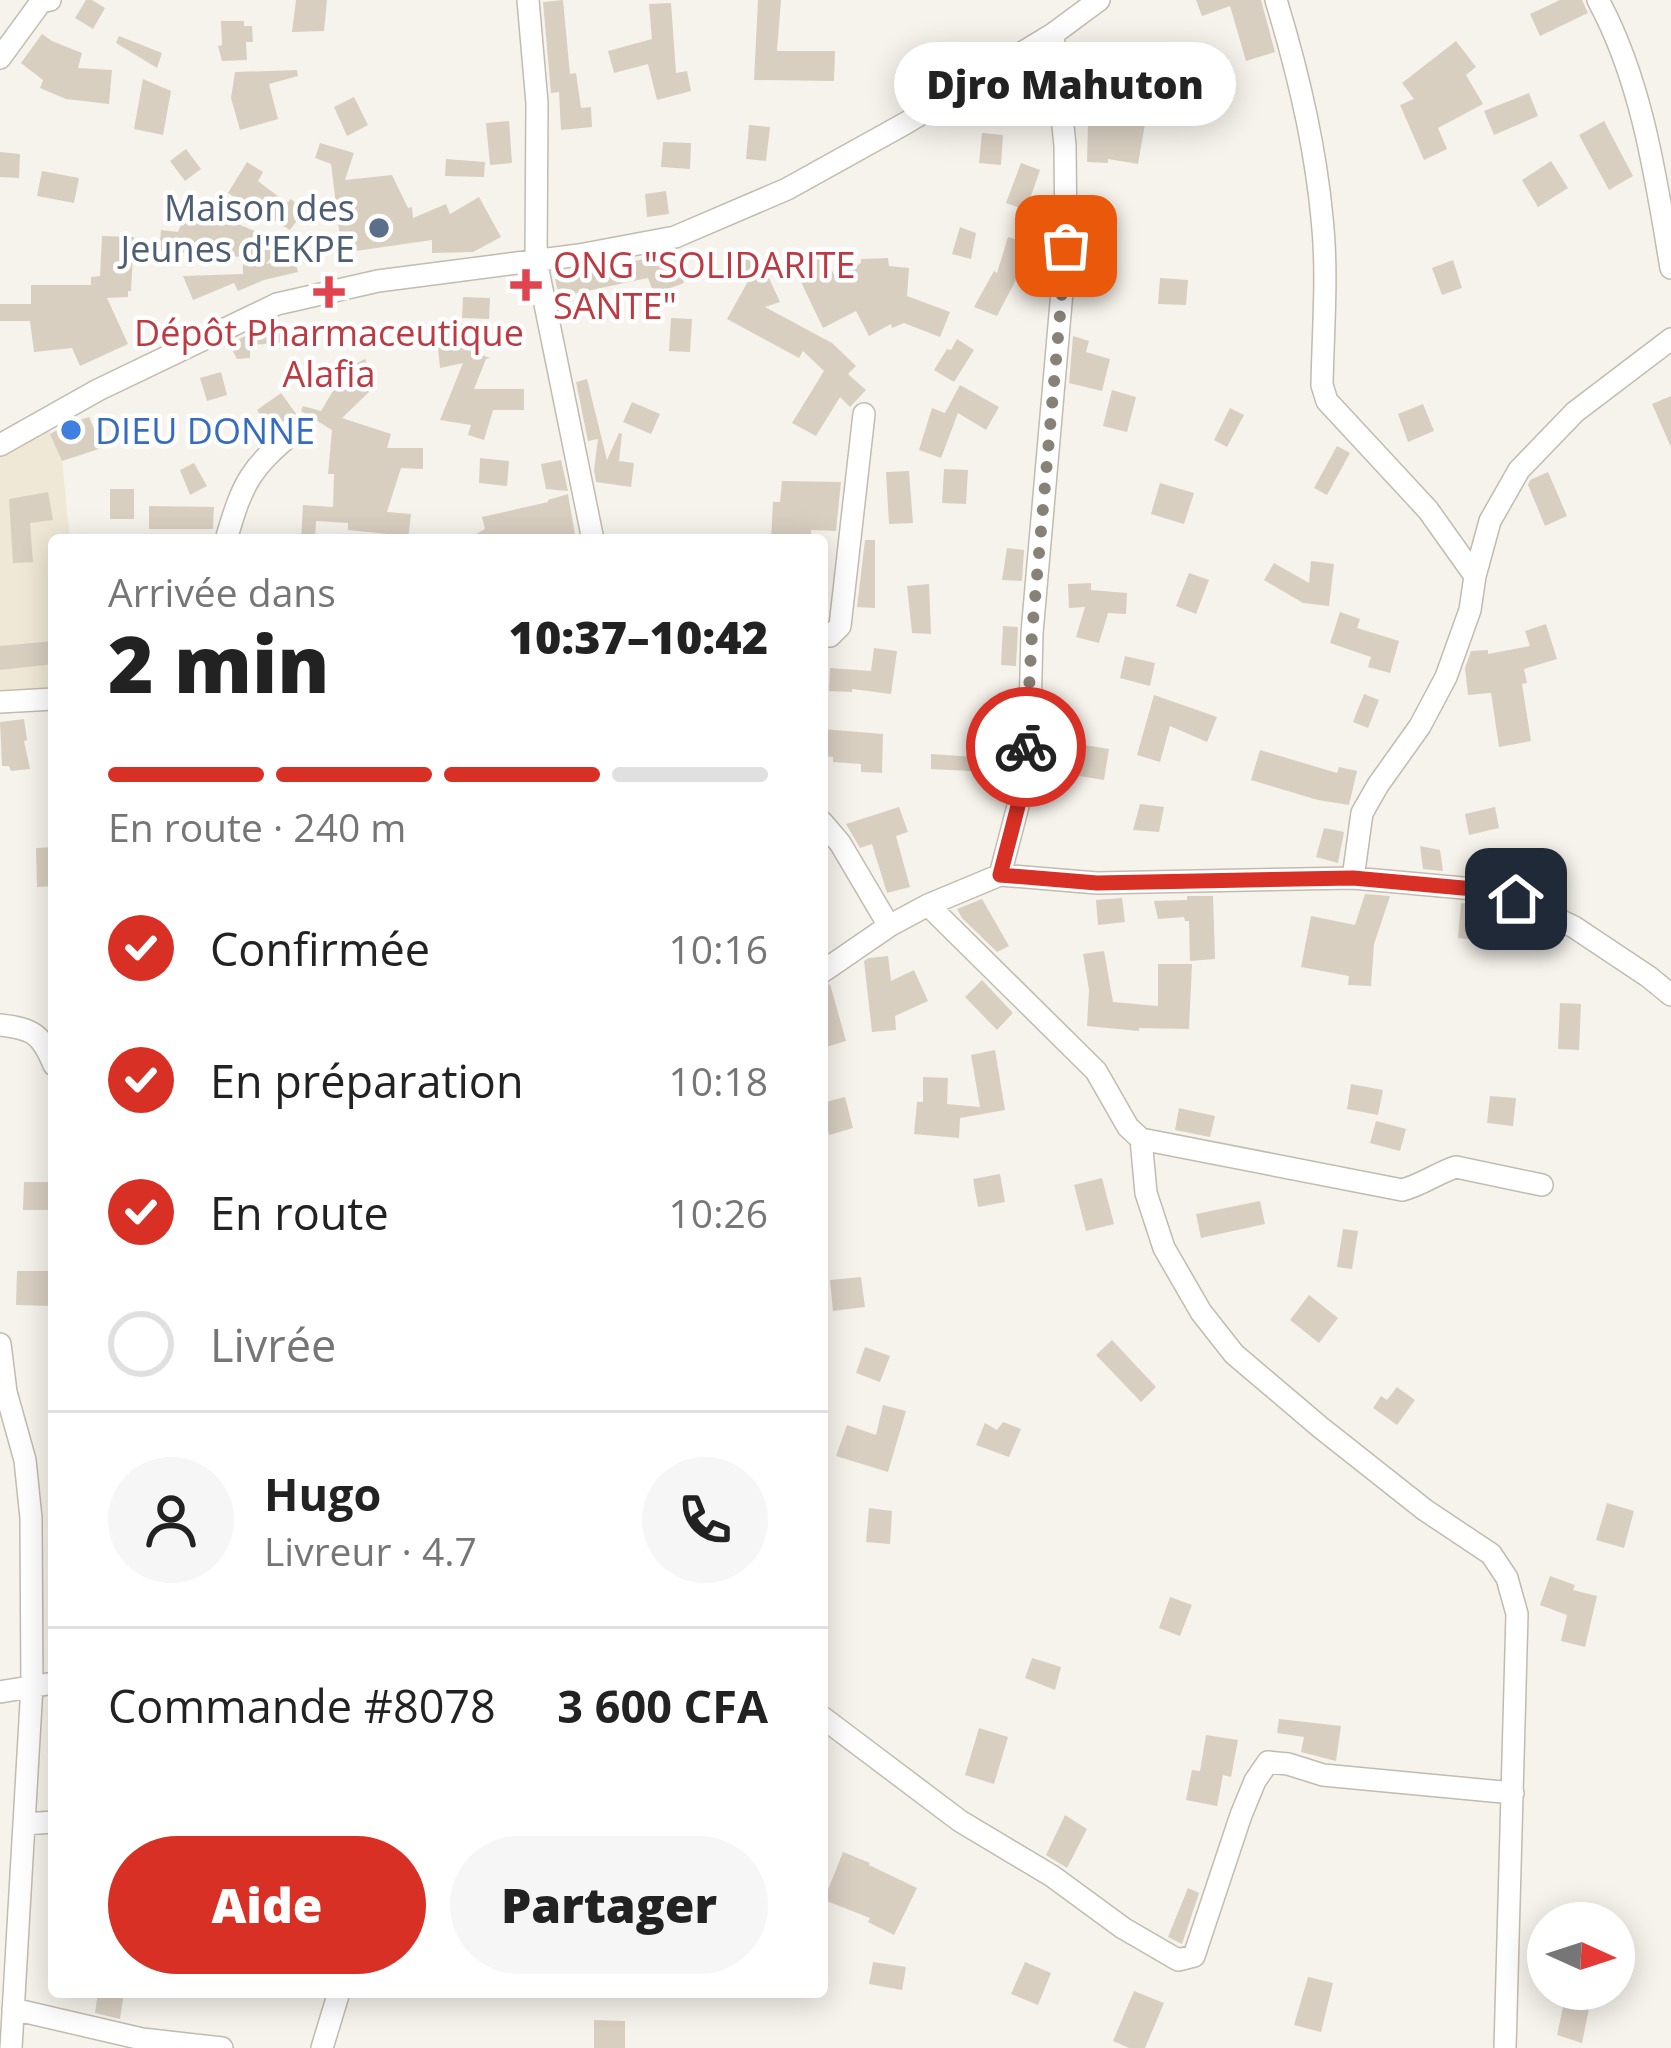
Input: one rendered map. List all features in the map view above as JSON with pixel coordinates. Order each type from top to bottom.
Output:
[{"type":"street","points":[[0,58],[41,2],[50,0]]},
{"type":"street","points":[[528,0],[537,104],[536,260],[592,534]]},
{"type":"street","points":[[0,445],[98,390],[278,304],[378,281],[675,237],[787,189],[906,123],[1099,0]]},
{"type":"street","points":[[1276,0],[1310,127],[1323,221],[1322,385],[1327,401],[1427,510],[1475,576]]},
{"type":"street","points":[[1598,0],[1619,38],[1641,116],[1671,268]]},
{"type":"street","points":[[1000,875],[1018,806],[1030,714],[1032,633],[1066,246],[1065,145],[1052,34]]},
{"type":"street","points":[[1353,878],[1362,813],[1420,726],[1446,677],[1470,610],[1490,521],[1519,470],[1594,397],[1671,339]]},
{"type":"street","points":[[828,636],[840,626],[864,414]]},
{"type":"street","points":[[228,534],[247,480],[260,461],[296,430]]},
{"type":"street","points":[[1450,542],[1490,521]]},
{"type":"street","points":[[0,702],[48,698]]},
{"type":"street","points":[[828,829],[889,926]]},
{"type":"street","points":[[828,968],[889,926],[1000,875],[1097,883],[1353,878],[1485,890],[1516,899],[1574,927],[1671,995]]},
{"type":"street","points":[[928,905],[1096,1072],[1128,1127],[1141,1139],[1402,1190],[1456,1167],[1542,1185]]},
{"type":"street","points":[[0,1025],[31,1030],[48,1054]]},
{"type":"street","points":[[1141,1139],[1146,1193],[1164,1248],[1201,1312],[1234,1354],[1425,1510],[1491,1554],[1508,1578],[1516,1614],[1505,2048]]},
{"type":"street","points":[[0,1344],[6,1392],[25,1460],[43,1685],[24,1824],[11,2048]]},
{"type":"street","points":[[0,1692],[43,1685]]},
{"type":"street","points":[[828,1722],[960,1821],[1178,1960],[1194,1956],[1241,1815],[1268,1762],[1323,1775],[1513,1793]]},
{"type":"street","points":[[24,1824],[48,1822]]},
{"type":"street","points":[[322,2048],[337,1998]]},
{"type":"street","points":[[13,2009],[142,2039],[222,2048]]},
{"type":"shaded area","points":[[49,430],[62,461],[69,534],[48,534],[48,688],[0,692],[0,454]]},
{"type":"building","points":[[86,0],[105,8],[93,29],[75,18]]},
{"type":"building","points":[[296,0],[327,0],[324,31],[292,32]]},
{"type":"building","points":[[563,0],[570,74],[576,73],[581,108],[591,107],[592,127],[561,130],[559,92],[551,93],[543,2]]},
{"type":"building","points":[[758,0],[781,0],[777,51],[835,51],[834,81],[754,80]]},
{"type":"building","points":[[1196,0],[1261,0],[1275,52],[1246,61],[1230,6],[1202,16]]},
{"type":"building","points":[[1560,0],[1582,0],[1588,13],[1540,36],[1530,14]]},
{"type":"building","points":[[671,3],[676,73],[687,71],[691,91],[657,100],[648,64],[614,73],[608,51],[652,39],[649,4]]},
{"type":"building","points":[[221,21],[244,21],[244,26],[252,26],[253,42],[246,42],[247,60],[222,61],[218,46],[222,45]]},
{"type":"building","points":[[42,34],[82,53],[78,68],[112,70],[109,104],[66,99],[40,88],[43,80],[21,63]]},
{"type":"building","points":[[119,36],[162,53],[157,68],[116,43]]},
{"type":"building","points":[[1456,41],[1476,67],[1466,75],[1483,104],[1438,128],[1447,149],[1424,160],[1400,105],[1414,99],[1402,83]]},
{"type":"building","points":[[297,70],[298,76],[269,84],[278,119],[240,130],[231,98],[235,72]]},
{"type":"building","points":[[1079,74],[1100,76],[1096,118],[1077,116]]},
{"type":"building","points":[[143,79],[171,91],[163,135],[134,129]]},
{"type":"building","points":[[1529,93],[1538,116],[1494,135],[1484,111]]},
{"type":"building","points":[[1136,95],[1158,99],[1155,120],[1146,118],[1138,164],[1108,159],[1108,163],[1087,162],[1088,124],[1130,126]]},
{"type":"building","points":[[354,97],[368,125],[347,136],[334,107]]},
{"type":"building","points":[[509,121],[512,163],[490,165],[486,123]]},
{"type":"building","points":[[1604,121],[1633,176],[1609,190],[1579,135]]},
{"type":"building","points":[[749,125],[770,127],[766,161],[746,159]]},
{"type":"building","points":[[982,133],[1003,135],[1001,165],[979,163]]},
{"type":"building","points":[[663,142],[691,143],[690,169],[661,167]]},
{"type":"building","points":[[320,143],[354,153],[345,180],[392,175],[408,208],[412,207],[413,218],[446,204],[450,214],[479,197],[501,237],[473,252],[432,253],[432,240],[342,253],[331,164],[315,158]]},
{"type":"building","points":[[186,149],[201,169],[185,181],[170,161]]},
{"type":"building","points":[[0,152],[20,154],[19,178],[0,177]]},
{"type":"building","points":[[446,159],[485,162],[484,177],[445,176]]},
{"type":"building","points":[[1551,161],[1568,188],[1538,207],[1522,180]]},
{"type":"building","points":[[247,162],[263,172],[258,181],[304,211],[290,230],[228,193]]},
{"type":"building","points":[[1021,163],[1040,170],[1026,210],[1006,203]]},
{"type":"building","points":[[42,171],[79,178],[74,203],[37,196]]},
{"type":"building","points":[[666,191],[669,214],[647,217],[645,194]]},
{"type":"building","points":[[189,204],[282,242],[266,264],[294,258],[298,272],[238,291],[234,283],[193,300],[183,276],[243,274],[243,257],[159,251],[161,230],[178,232]]},
{"type":"building","points":[[1028,218],[1051,219],[1051,243],[1026,241]]},
{"type":"building","points":[[960,227],[976,233],[971,259],[952,254]]},
{"type":"building","points":[[102,236],[134,237],[131,291],[128,297],[107,298],[128,344],[80,366],[72,348],[34,352],[30,321],[0,321],[0,304],[31,304],[31,285],[91,285],[91,277],[100,276]]},
{"type":"building","points":[[1008,237],[1028,243],[1018,276],[997,316],[974,307],[994,271],[997,273]]},
{"type":"building","points":[[680,251],[684,283],[654,294],[648,278],[559,297],[555,279]]},
{"type":"building","points":[[758,254],[780,302],[765,307],[832,343],[856,366],[848,374],[866,390],[850,407],[840,397],[816,436],[792,423],[824,371],[803,351],[799,358],[727,319],[747,283],[738,264]]},
{"type":"building","points":[[823,254],[836,278],[861,259],[888,258],[889,266],[909,268],[907,296],[950,312],[940,337],[904,323],[869,336],[856,311],[823,328],[800,280],[808,278],[801,266]]},
{"type":"building","points":[[1453,260],[1462,288],[1442,295],[1432,268]]},
{"type":"building","points":[[1160,278],[1188,280],[1186,305],[1158,304]]},
{"type":"building","points":[[463,297],[490,298],[489,319],[462,318]]},
{"type":"building","points":[[671,318],[692,319],[690,352],[669,351]]},
{"type":"building","points":[[280,322],[281,343],[250,345],[250,358],[237,359],[230,346],[223,347]]},
{"type":"building","points":[[465,323],[467,349],[490,358],[474,389],[524,389],[524,410],[493,410],[484,440],[468,435],[471,425],[440,420],[463,363],[440,368],[436,325]]},
{"type":"building","points":[[1073,336],[1089,341],[1086,352],[1110,359],[1102,391],[1069,383]]},
{"type":"building","points":[[957,339],[974,350],[954,382],[934,370]]},
{"type":"building","points":[[365,359],[371,372],[357,379],[369,392],[342,418],[391,434],[387,448],[423,448],[423,469],[401,468],[387,512],[411,514],[409,534],[348,530],[348,523],[316,521],[315,534],[301,534],[303,505],[333,507],[334,474],[328,474],[332,430],[301,411],[303,406],[321,411],[346,369]]},
{"type":"building","points":[[221,372],[227,395],[207,401],[200,378]]},
{"type":"building","points":[[587,379],[607,460],[622,434],[619,461],[634,463],[631,487],[596,482],[598,439],[588,441],[576,382]]},
{"type":"building","points":[[960,385],[999,407],[986,430],[958,413],[941,458],[919,450],[932,408],[945,413]]},
{"type":"building","points":[[1112,390],[1136,397],[1127,432],[1103,426]]},
{"type":"building","points":[[281,393],[297,415],[272,431],[257,410]]},
{"type":"building","points":[[1671,396],[1671,447],[1652,404]]},
{"type":"building","points":[[632,402],[660,414],[651,434],[623,422]]},
{"type":"building","points":[[1423,404],[1434,431],[1408,442],[1398,414]]},
{"type":"building","points":[[1230,408],[1244,415],[1227,447],[1214,440]]},
{"type":"building","points":[[89,417],[102,448],[62,461],[50,434]]},
{"type":"building","points":[[1337,446],[1350,453],[1327,495],[1314,488]]},
{"type":"building","points":[[480,458],[509,461],[507,486],[479,483]]},
{"type":"building","points":[[561,460],[568,491],[546,489],[541,464]]},
{"type":"building","points":[[194,463],[207,486],[190,495],[180,470]]},
{"type":"building","points":[[944,469],[968,470],[966,504],[942,503]]},
{"type":"building","points":[[909,471],[913,523],[889,524],[886,472]]},
{"type":"building","points":[[1548,472],[1567,516],[1545,526],[1528,485]]},
{"type":"building","points":[[782,481],[841,482],[836,531],[771,534],[773,502],[780,502]]},
{"type":"building","points":[[1160,483],[1194,493],[1184,524],[1151,514]]},
{"type":"building","points":[[110,489],[134,489],[134,519],[110,519]]},
{"type":"building","points":[[48,492],[53,520],[30,523],[33,562],[13,563],[9,499]]},
{"type":"building","points":[[568,494],[575,534],[476,534],[485,529],[482,517]]},
{"type":"building","points":[[149,506],[214,507],[213,529],[149,529]]},
{"type":"building","points":[[865,540],[875,540],[875,608],[857,607]]},
{"type":"building","points":[[1007,548],[1024,550],[1022,581],[1002,580]]},
{"type":"building","points":[[1311,561],[1334,564],[1329,606],[1303,603],[1264,580],[1274,563],[1309,583]]},
{"type":"building","points":[[1189,573],[1209,580],[1196,614],[1176,606]]},
{"type":"building","points":[[1091,583],[1091,590],[1127,593],[1126,614],[1108,613],[1099,643],[1076,637],[1085,607],[1069,608],[1068,584]]},
{"type":"building","points":[[929,584],[931,634],[912,633],[907,586]]},
{"type":"building","points":[[1340,612],[1360,619],[1357,628],[1399,641],[1390,673],[1368,667],[1371,657],[1330,643]]},
{"type":"building","points":[[1546,624],[1557,659],[1524,669],[1527,683],[1522,684],[1531,741],[1499,747],[1491,693],[1468,695],[1465,668],[1471,651],[1488,650],[1488,654],[1530,646],[1525,631]]},
{"type":"building","points":[[1003,626],[1018,627],[1016,666],[1001,665]]},
{"type":"building","points":[[48,642],[48,665],[0,670],[0,646]]},
{"type":"building","points":[[874,648],[897,651],[891,694],[829,691],[830,668],[871,671]]},
{"type":"building","points":[[1125,656],[1155,663],[1150,686],[1120,678]]},
{"type":"building","points":[[1364,694],[1379,700],[1368,728],[1353,722]]},
{"type":"building","points":[[1154,695],[1217,717],[1207,742],[1170,726],[1160,762],[1137,755]]},
{"type":"building","points":[[24,719],[30,769],[11,771],[2,766],[0,722]]},
{"type":"building","points":[[828,729],[883,734],[882,773],[861,772],[861,764],[833,762],[828,757]]},
{"type":"building","points":[[1084,745],[1109,749],[1104,780],[1079,776]]},
{"type":"building","points":[[1260,750],[1337,773],[1339,767],[1357,771],[1349,805],[1251,780]]},
{"type":"building","points":[[931,754],[990,758],[989,772],[931,769]]},
{"type":"building","points":[[1140,804],[1164,807],[1159,832],[1133,830]]},
{"type":"building","points":[[899,807],[908,832],[896,836],[910,887],[887,893],[872,844],[860,848],[846,824]]},
{"type":"building","points":[[1495,807],[1499,828],[1469,835],[1465,814]]},
{"type":"building","points":[[1324,828],[1344,832],[1338,863],[1316,857]]},
{"type":"building","points":[[1420,846],[1440,850],[1443,871],[1423,869]]},
{"type":"building","points":[[48,847],[48,886],[37,887],[36,848]]},
{"type":"building","points":[[1365,894],[1390,896],[1374,944],[1371,986],[1348,985],[1349,976],[1301,967],[1311,916],[1355,925]]},
{"type":"building","points":[[1187,896],[1213,896],[1215,959],[1190,961],[1189,921],[1184,917],[1158,919],[1154,901],[1187,900]]},
{"type":"building","points":[[1122,898],[1125,922],[1098,925],[1096,900]]},
{"type":"building","points":[[982,899],[1009,946],[997,952],[957,909]]},
{"type":"building","points":[[1461,903],[1480,905],[1477,940],[1458,938]]},
{"type":"building","points":[[1104,951],[1113,1002],[1158,1006],[1158,964],[1192,964],[1189,1029],[1087,1026],[1089,990],[1083,954]]},
{"type":"building","points":[[888,956],[891,981],[914,970],[928,1001],[895,1016],[896,1030],[872,1032],[864,961]]},
{"type":"building","points":[[982,980],[1013,1013],[997,1030],[965,997]]},
{"type":"building","points":[[828,985],[846,1041],[828,1046]]},
{"type":"building","points":[[1560,1003],[1581,1004],[1579,1050],[1558,1049]]},
{"type":"building","points":[[995,1050],[1005,1110],[960,1118],[959,1138],[914,1134],[917,1102],[923,1102],[923,1077],[948,1078],[947,1104],[980,1107],[971,1055]]},
{"type":"building","points":[[1351,1084],[1383,1090],[1378,1115],[1347,1109]]},
{"type":"building","points":[[1490,1096],[1516,1098],[1513,1126],[1487,1123]]},
{"type":"building","points":[[845,1097],[853,1128],[829,1135],[828,1101]]},
{"type":"building","points":[[1179,1108],[1215,1116],[1210,1137],[1175,1130]]},
{"type":"building","points":[[1376,1121],[1406,1129],[1400,1151],[1370,1143]]},
{"type":"building","points":[[1000,1174],[1005,1202],[978,1207],[973,1179]]},
{"type":"building","points":[[1102,1178],[1114,1224],[1086,1231],[1074,1185]]},
{"type":"building","points":[[24,1182],[48,1182],[48,1210],[23,1210]]},
{"type":"building","points":[[1260,1201],[1265,1224],[1201,1238],[1196,1214]]},
{"type":"building","points":[[1343,1229],[1358,1231],[1352,1269],[1337,1267]]},
{"type":"building","points":[[17,1271],[48,1271],[48,1306],[16,1305]]},
{"type":"building","points":[[861,1277],[865,1307],[833,1311],[830,1280]]},
{"type":"building","points":[[1309,1295],[1338,1318],[1319,1343],[1290,1320]]},
{"type":"building","points":[[1112,1340],[1156,1387],[1141,1402],[1096,1355]]},
{"type":"building","points":[[865,1347],[890,1356],[880,1382],[856,1373]]},
{"type":"building","points":[[1397,1387],[1415,1400],[1397,1425],[1373,1408],[1381,1396],[1387,1400]]},
{"type":"building","points":[[883,1405],[906,1411],[888,1472],[836,1456],[847,1425],[876,1435]]},
{"type":"building","points":[[1003,1422],[1021,1429],[1009,1457],[976,1445],[985,1423],[997,1430]]},
{"type":"building","points":[[1607,1503],[1634,1511],[1624,1548],[1596,1540]]},
{"type":"building","points":[[869,1508],[892,1511],[890,1544],[866,1542]]},
{"type":"building","points":[[1550,1576],[1575,1585],[1573,1590],[1597,1596],[1585,1647],[1561,1641],[1567,1615],[1540,1605]]},
{"type":"building","points":[[1170,1597],[1192,1605],[1180,1636],[1159,1628]]},
{"type":"building","points":[[1032,1658],[1061,1667],[1055,1690],[1025,1678]]},
{"type":"building","points":[[1279,1719],[1341,1726],[1336,1761],[1301,1752],[1304,1737],[1277,1733]]},
{"type":"building","points":[[979,1728],[1008,1737],[994,1784],[965,1775]]},
{"type":"building","points":[[1206,1735],[1238,1740],[1231,1777],[1223,1775],[1217,1806],[1186,1800],[1192,1770],[1200,1771]]},
{"type":"building","points":[[1065,1815],[1087,1829],[1067,1868],[1046,1855]]},
{"type":"building","points":[[843,1852],[917,1888],[894,1935],[868,1922],[870,1918],[828,1902]]},
{"type":"building","points":[[1188,1888],[1199,1893],[1182,1944],[1168,1937]]},
{"type":"building","points":[[873,1962],[906,1967],[902,1990],[869,1984]]},
{"type":"building","points":[[1025,1962],[1051,1973],[1038,2005],[1011,1994]]},
{"type":"building","points":[[1308,1977],[1333,1983],[1321,2032],[1294,2025]]},
{"type":"building","points":[[1134,1991],[1164,2003],[1145,2048],[1113,2041]]},
{"type":"building","points":[[97,1998],[123,1998],[120,2019],[95,2013]]},
{"type":"building","points":[[1562,2010],[1589,2010],[1582,2043],[1557,2035]]},
{"type":"building","points":[[594,2020],[625,2021],[625,2048],[594,2048]]},
{"type":"way so far","points":[[1026,747],[1066,246]]},
{"type":"place","name":"Maison des Jeunes d'EKPE","points":[[379,228]]},
{"type":"place","name":"Djro Mahuton","points":[[1066,246]]},
{"type":"place","name":"ONG \"SOLIDARITE SANTE\"","points":[[526,285]]},
{"type":"place","name":"Dépôt Pharmaceutique Alafia","points":[[329,292]]},
{"type":"place","name":"DIEU DONNE","points":[[71,430]]},
{"type":"route","points":[[1026,747],[1018,806],[1000,875],[1097,883],[1353,878],[1485,890],[1516,899]]}]
